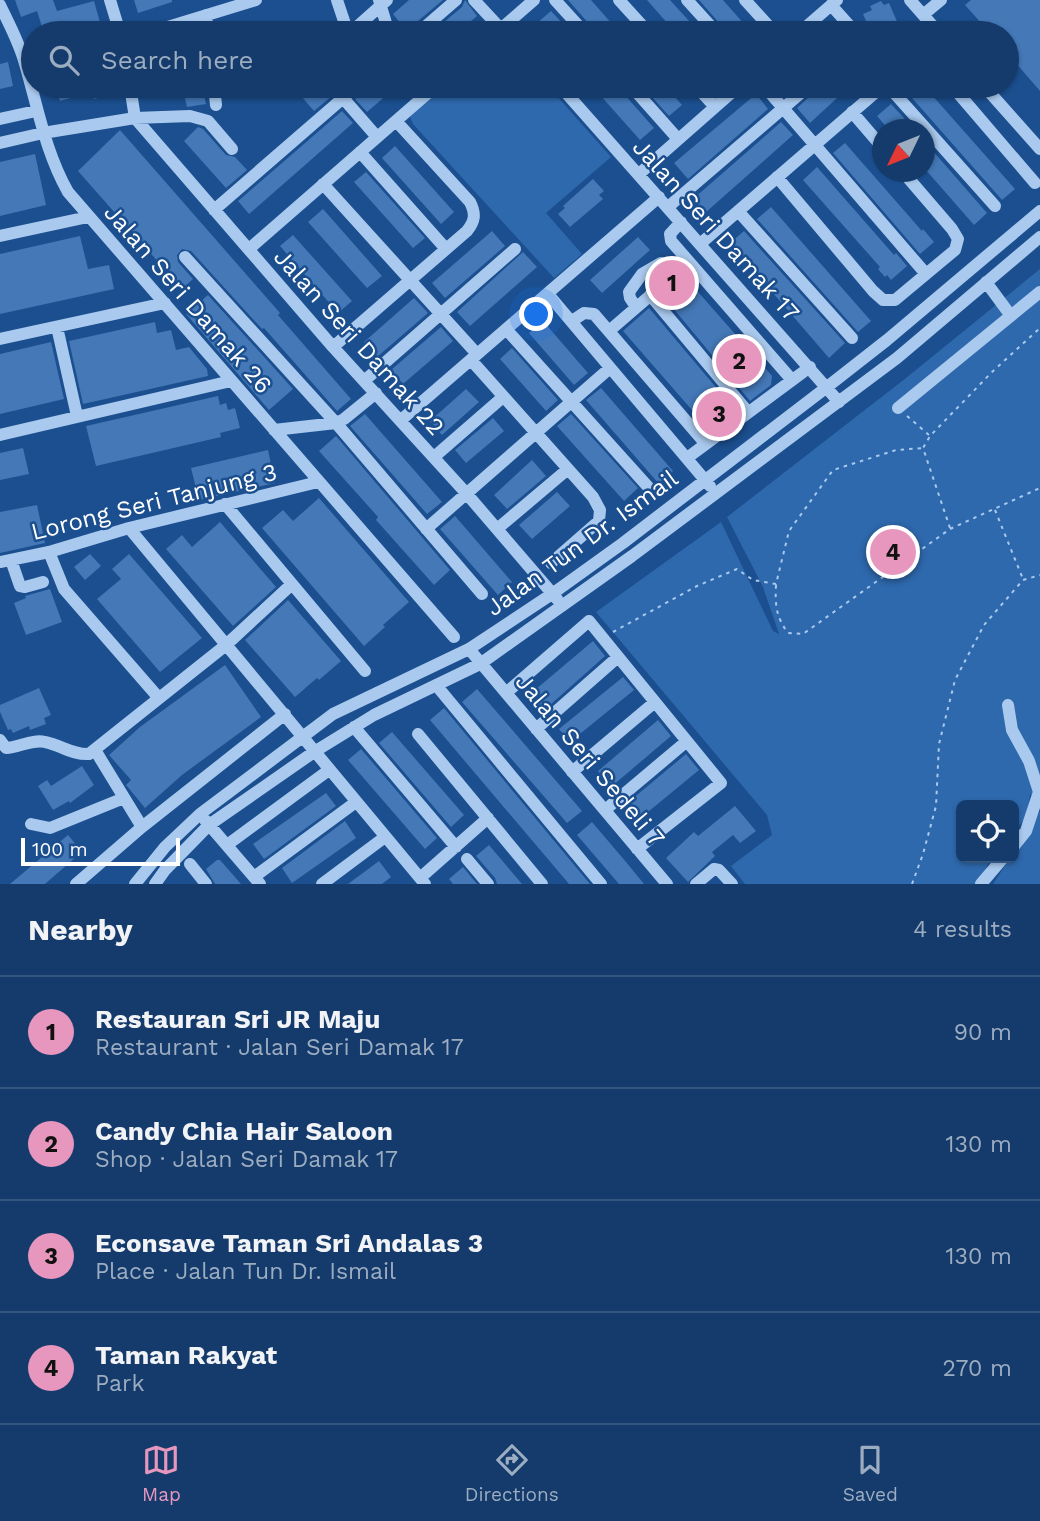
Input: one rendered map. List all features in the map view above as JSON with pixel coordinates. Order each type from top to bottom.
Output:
[{"type":"street","points":[[110,0],[116,21]]},
{"type":"street","points":[[187,21],[229,4],[256,0]]},
{"type":"street","points":[[337,0],[345,21]]},
{"type":"street","points":[[432,21],[456,0]]},
{"type":"street","points":[[474,0],[495,21]]},
{"type":"street","points":[[513,21],[534,0]]},
{"type":"street","points":[[555,0],[573,21]]},
{"type":"street","points":[[619,0],[638,21]]},
{"type":"street","points":[[687,0],[706,21]]},
{"type":"street","points":[[910,0],[928,21]]},
{"type":"street","points":[[923,15],[941,0]]},
{"type":"street","points":[[362,21],[382,2]]},
{"type":"street","points":[[382,2],[386,21]]},
{"type":"street","points":[[750,2],[765,21]]},
{"type":"street","points":[[813,21],[834,2],[847,21]]},
{"type":"street","name":"Jalan Seri Damak 26","points":[[0,5],[21,53]]},
{"type":"street","points":[[206,15],[207,21]]},
{"type":"street","name":"Jalan Seri Damak 26","points":[[33,98],[54,167],[68,192],[454,637]]},
{"type":"street","points":[[132,98],[135,118]]},
{"type":"street","points":[[215,98],[216,105]]},
{"type":"street","points":[[214,210],[343,98],[377,137]]},
{"type":"street","points":[[248,249],[422,98]]},
{"type":"street","name":"Jalan Seri Damak 17","points":[[571,98],[839,402]]},
{"type":"street","points":[[642,98],[678,139]]},
{"type":"street","points":[[707,98],[715,107]]},
{"type":"street","points":[[639,174],[725,98]]},
{"type":"street","points":[[774,98],[926,274]]},
{"type":"street","points":[[401,420],[548,294],[795,98]]},
{"type":"street","points":[[700,244],[869,98]]},
{"type":"street","points":[[899,98],[995,206]]},
{"type":"street","points":[[963,98],[1035,183]]},
{"type":"street","points":[[995,98],[1040,149]]},
{"type":"street","points":[[981,118],[1000,103]]},
{"type":"street","points":[[0,119],[36,111]]},
{"type":"street","points":[[852,112],[872,135]]},
{"type":"street","points":[[0,143],[135,118],[198,117],[208,121],[232,149]]},
{"type":"street","name":"Jalan Seri Damak 22","points":[[135,118],[333,347],[466,493],[563,606]]},
{"type":"street","points":[[333,347],[467,232],[474,223],[475,212],[470,202],[396,121]]},
{"type":"street","points":[[360,152],[446,249]]},
{"type":"street","points":[[778,177],[873,291],[884,300],[895,300],[955,250],[958,239],[912,182]]},
{"type":"street","points":[[323,184],[441,314],[503,397],[593,497],[600,510],[599,521],[551,563]]},
{"type":"street","points":[[738,211],[852,338]]},
{"type":"street","name":"Jalan Tun Dr. Ismail","points":[[135,884],[165,846],[200,814],[333,714],[469,649],[552,594],[887,340],[1040,211]]},
{"type":"street","points":[[0,236],[88,216]]},
{"type":"street","points":[[681,222],[670,234],[670,238],[688,263],[792,380]]},
{"type":"street","name":"Jalan Tun Dr. Ismail","points":[[155,884],[209,825],[314,752],[354,727],[480,664],[563,606],[897,358],[1040,237]]},
{"type":"street","points":[[365,381],[515,249]]},
{"type":"street","points":[[186,257],[336,423],[482,594]]},
{"type":"street","points":[[636,307],[629,292],[642,274],[661,263],[676,274]]},
{"type":"street","points":[[609,331],[688,263]]},
{"type":"street","points":[[986,282],[1011,316]]},
{"type":"street","points":[[898,408],[1040,292]]},
{"type":"street","points":[[548,294],[715,492]]},
{"type":"street","points":[[650,295],[748,412]]},
{"type":"street","points":[[0,340],[165,303]]},
{"type":"street","points":[[572,321],[584,313],[594,314],[705,443]]},
{"type":"street","points":[[57,327],[77,416]]},
{"type":"street","points":[[506,329],[650,489]]},
{"type":"street","points":[[426,528],[610,368]]},
{"type":"street","points":[[687,458],[810,368]]},
{"type":"street","points":[[0,435],[231,381]]},
{"type":"street","points":[[274,430],[336,423],[376,393]]},
{"type":"street","points":[[434,457],[503,397]]},
{"type":"street","points":[[497,529],[568,469]]},
{"type":"street","name":"Lorong Seri Tanjung 3","points":[[6,561],[318,482]]},
{"type":"street","points":[[225,504],[365,671]]},
{"type":"street","points":[[129,528],[423,881],[488,818]]},
{"type":"street","points":[[49,552],[64,589],[158,698]]},
{"type":"street","points":[[6,561],[20,586],[43,582]]},
{"type":"street","points":[[0,740],[6,748],[45,742],[78,754],[89,754],[226,645],[292,584]]},
{"type":"street","points":[[506,693],[589,621],[720,783],[637,849]]},
{"type":"street","name":"Jalan Seri Sedeli 7","points":[[469,649],[667,884]]},
{"type":"street","points":[[536,729],[618,657]]},
{"type":"street","points":[[436,685],[601,884]]},
{"type":"street","points":[[572,772],[655,702]]},
{"type":"street","points":[[1008,705],[1012,730],[1029,761],[1039,792],[1026,831],[1019,840]]},
{"type":"street","points":[[76,884],[142,827],[285,714]]},
{"type":"street","points":[[354,727],[456,847]]},
{"type":"street","points":[[418,734],[542,884]]},
{"type":"street","points":[[605,810],[687,741]]},
{"type":"street","points":[[95,750],[142,827]]},
{"type":"street","points":[[227,845],[329,770]]},
{"type":"street","points":[[31,824],[50,828],[124,798]]},
{"type":"street","points":[[200,814],[257,880],[356,802]]},
{"type":"street","points":[[322,884],[385,837]]},
{"type":"street","points":[[467,859],[488,884]]},
{"type":"street","points":[[981,884],[999,863]]},
{"type":"street","points":[[190,864],[206,884]]},
{"type":"street","points":[[696,884],[714,869],[719,870],[732,884]]},
{"type":"path","points":[[950,529],[923,448],[930,436],[992,372],[1040,328]]},
{"type":"path","points":[[898,408],[930,436]]},
{"type":"path","points":[[923,448],[897,450],[833,470],[789,531],[776,584],[775,604],[779,620],[788,633],[803,634],[950,529],[1040,488]]},
{"type":"path","points":[[995,509],[1024,580]]},
{"type":"path","points":[[610,634],[697,586],[737,569],[753,580],[776,584]]},
{"type":"path","points":[[912,884],[936,806],[939,744],[955,680],[984,625],[1024,580],[1040,575]]},
{"type":"shaded area","points":[[426,98],[559,98],[611,157],[546,213],[582,254],[554,278],[413,124],[410,117],[414,109]]},
{"type":"shaded area","points":[[1040,269],[1040,803],[1030,794],[1027,817],[1019,826],[1019,800],[956,800],[956,863],[989,863],[976,884],[745,884],[731,866],[772,835],[767,815],[596,612],[721,522],[773,631],[779,634],[763,587],[727,517],[906,378]]},
{"type":"shaded area","points":[[1040,811],[1040,884],[993,884],[1007,863],[1019,863],[1019,844]]},
{"type":"building","points":[[15,0],[53,0],[57,11],[94,1],[100,21],[40,21],[37,11],[21,17]]},
{"type":"building","points":[[134,0],[172,0],[172,2],[138,13]]},
{"type":"building","points":[[409,0],[443,0],[418,21],[399,21],[393,14]]},
{"type":"building","points":[[465,0],[477,16],[471,21],[445,21],[462,7]]},
{"type":"building","points":[[568,0],[591,0],[609,21],[586,21]]},
{"type":"building","points":[[647,0],[670,0],[689,21],[665,21]]},
{"type":"building","points":[[699,0],[723,0],[741,21],[717,21]]},
{"type":"building","points":[[971,0],[1040,0],[1040,91],[1019,67],[1019,21],[979,21],[965,5]]},
{"type":"building","points":[[881,1],[884,5],[889,3],[897,21],[866,21],[863,14],[872,10],[870,6]]},
{"type":"building","points":[[551,11],[560,21],[539,21]]},
{"type":"building","points":[[8,62],[13,86],[0,89],[0,64]]},
{"type":"building","points":[[185,98],[205,98],[206,104],[187,107]]},
{"type":"building","points":[[303,98],[330,98],[314,111]]},
{"type":"building","points":[[356,98],[383,98],[367,112]]},
{"type":"building","points":[[603,98],[628,98],[654,128],[640,140]]},
{"type":"building","points":[[653,98],[676,98],[682,105],[669,116]]},
{"type":"building","points":[[751,98],[759,98],[768,109],[688,179],[674,163]]},
{"type":"building","points":[[808,98],[837,98],[810,123],[797,108]]},
{"type":"building","points":[[912,98],[935,98],[1015,189],[1002,200],[935,124],[935,119],[931,119]]},
{"type":"building","points":[[891,104],[904,119],[880,119],[877,116]]},
{"type":"building","points":[[342,111],[353,123],[249,214],[238,201]]},
{"type":"building","points":[[781,122],[793,135],[705,213],[693,199]]},
{"type":"building","points":[[198,127],[203,129],[226,155],[235,157],[247,170],[226,188],[184,141]]},
{"type":"building","points":[[120,130],[280,313],[278,315],[351,399],[337,411],[191,251],[182,249],[177,255],[178,262],[193,279],[182,289],[78,171]]},
{"type":"building","points":[[845,143],[872,174],[872,182],[879,182],[934,242],[920,254],[833,153]]},
{"type":"building","points":[[395,146],[454,212],[441,224],[382,158]]},
{"type":"building","points":[[935,153],[987,213],[974,225],[935,180]]},
{"type":"building","points":[[35,154],[46,205],[0,216],[0,162]]},
{"type":"building","points":[[817,167],[894,255],[896,253],[907,266],[891,280],[887,275],[885,277],[878,269],[880,267],[803,180]]},
{"type":"building","points":[[366,172],[425,238],[413,248],[354,182]]},
{"type":"building","points":[[593,179],[604,191],[599,195],[603,199],[570,227],[558,214],[565,208],[563,206]]},
{"type":"building","points":[[771,207],[871,321],[858,332],[757,219]]},
{"type":"building","points":[[323,209],[382,276],[367,288],[308,222]]},
{"type":"building","points":[[492,231],[505,246],[445,298],[432,283]]},
{"type":"building","points":[[744,231],[845,343],[829,358],[730,243]]},
{"type":"building","points":[[293,235],[352,301],[338,313],[280,246]]},
{"type":"building","points":[[80,236],[88,269],[109,265],[114,289],[0,314],[0,254]]},
{"type":"building","points":[[638,237],[650,250],[602,293],[590,280]]},
{"type":"building","points":[[523,252],[537,267],[470,326],[457,312]]},
{"type":"building","points":[[685,277],[772,376],[771,385],[750,401],[663,296]]},
{"type":"building","points":[[208,295],[293,389],[269,410],[186,314]]},
{"type":"building","points":[[414,298],[428,313],[377,357],[364,342]]},
{"type":"building","points":[[649,308],[736,411],[716,426],[705,425],[623,331]]},
{"type":"building","points":[[543,321],[588,373],[574,385],[529,333]]},
{"type":"building","points":[[155,322],[157,333],[171,330],[176,350],[189,347],[207,369],[208,376],[83,404],[69,341]]},
{"type":"building","points":[[441,327],[453,341],[403,384],[391,370]]},
{"type":"building","points":[[51,342],[64,399],[0,414],[0,354]]},
{"type":"building","points":[[512,348],[558,400],[546,411],[500,359]]},
{"type":"building","points":[[601,388],[673,471],[659,484],[586,400]]},
{"type":"building","points":[[466,389],[479,402],[442,435],[430,421]]},
{"type":"building","points":[[218,396],[220,405],[226,403],[228,410],[235,408],[240,428],[220,433],[221,437],[96,466],[86,426]]},
{"type":"building","points":[[365,414],[442,502],[427,514],[350,426]]},
{"type":"building","points":[[571,414],[638,488],[624,501],[557,426]]},
{"type":"building","points":[[493,418],[504,431],[466,463],[455,450]]},
{"type":"building","points":[[336,436],[450,570],[434,585],[319,451]]},
{"type":"building","points":[[23,448],[29,474],[0,480],[0,453]]},
{"type":"building","points":[[268,450],[275,483],[199,500],[191,468]]},
{"type":"building","points":[[532,460],[546,476],[507,509],[494,495]]},
{"type":"building","points":[[557,492],[570,506],[532,539],[519,525]]},
{"type":"building","points":[[319,498],[409,602],[364,646],[262,528],[283,510],[293,521]]},
{"type":"building","points":[[37,505],[45,543],[0,553],[0,512]]},
{"type":"building","points":[[455,516],[512,582],[498,595],[440,529]]},
{"type":"building","points":[[220,522],[276,587],[233,626],[166,549],[182,535],[192,547]]},
{"type":"building","points":[[90,554],[101,566],[85,580],[74,567]]},
{"type":"building","points":[[129,554],[202,638],[160,672],[97,599],[121,579],[112,569]]},
{"type":"building","points":[[50,589],[62,622],[26,635],[14,603],[26,598],[25,596]]},
{"type":"building","points":[[288,600],[341,661],[295,697],[245,640]]},
{"type":"building","points":[[593,641],[605,656],[540,714],[529,695]]},
{"type":"building","points":[[225,665],[261,717],[182,775],[145,808],[126,785],[131,780],[109,755],[140,727]]},
{"type":"building","points":[[623,677],[634,690],[570,742],[559,729]]},
{"type":"building","points":[[39,688],[51,715],[44,718],[46,724],[30,730],[29,726],[13,733],[11,729],[8,730],[0,712],[0,705]]},
{"type":"building","points":[[477,689],[582,811],[567,823],[462,702]]},
{"type":"building","points":[[444,708],[590,884],[569,884],[430,720]]},
{"type":"building","points":[[658,720],[671,736],[611,787],[598,771]]},
{"type":"building","points":[[392,732],[464,815],[451,827],[379,743]]},
{"type":"building","points":[[361,749],[437,838],[425,849],[348,760]]},
{"type":"building","points":[[686,754],[699,770],[637,821],[625,805]]},
{"type":"building","points":[[82,766],[94,785],[70,803],[69,801],[53,810],[38,786],[47,780],[51,786]]},
{"type":"building","points":[[326,793],[336,806],[264,859],[253,844]]},
{"type":"building","points":[[735,806],[756,831],[740,843],[733,835],[712,852],[715,856],[688,882],[666,858],[694,832],[698,836]]},
{"type":"building","points":[[345,821],[356,838],[292,883],[282,868]]},
{"type":"building","points":[[592,822],[644,884],[619,884],[577,835]]},
{"type":"building","points":[[68,835],[82,852],[45,884],[10,884]]},
{"type":"building","points":[[489,845],[522,884],[497,884],[476,856]]},
{"type":"building","points":[[220,860],[241,884],[215,884],[206,869]]},
{"type":"building","points":[[379,861],[391,877],[382,884],[348,884]]},
{"type":"building","points":[[463,867],[477,884],[453,884],[449,879]]},
{"type":"place","name":"Restauran Sri JR Maju","points":[[672,283]]},
{"type":"place","name":"Candy Chia Hair Saloon","points":[[739,361]]},
{"type":"place","name":"Econsave Taman Sri Andalas 3","points":[[719,414]]},
{"type":"place","name":"Taman Rakyat","points":[[893,552]]}]
